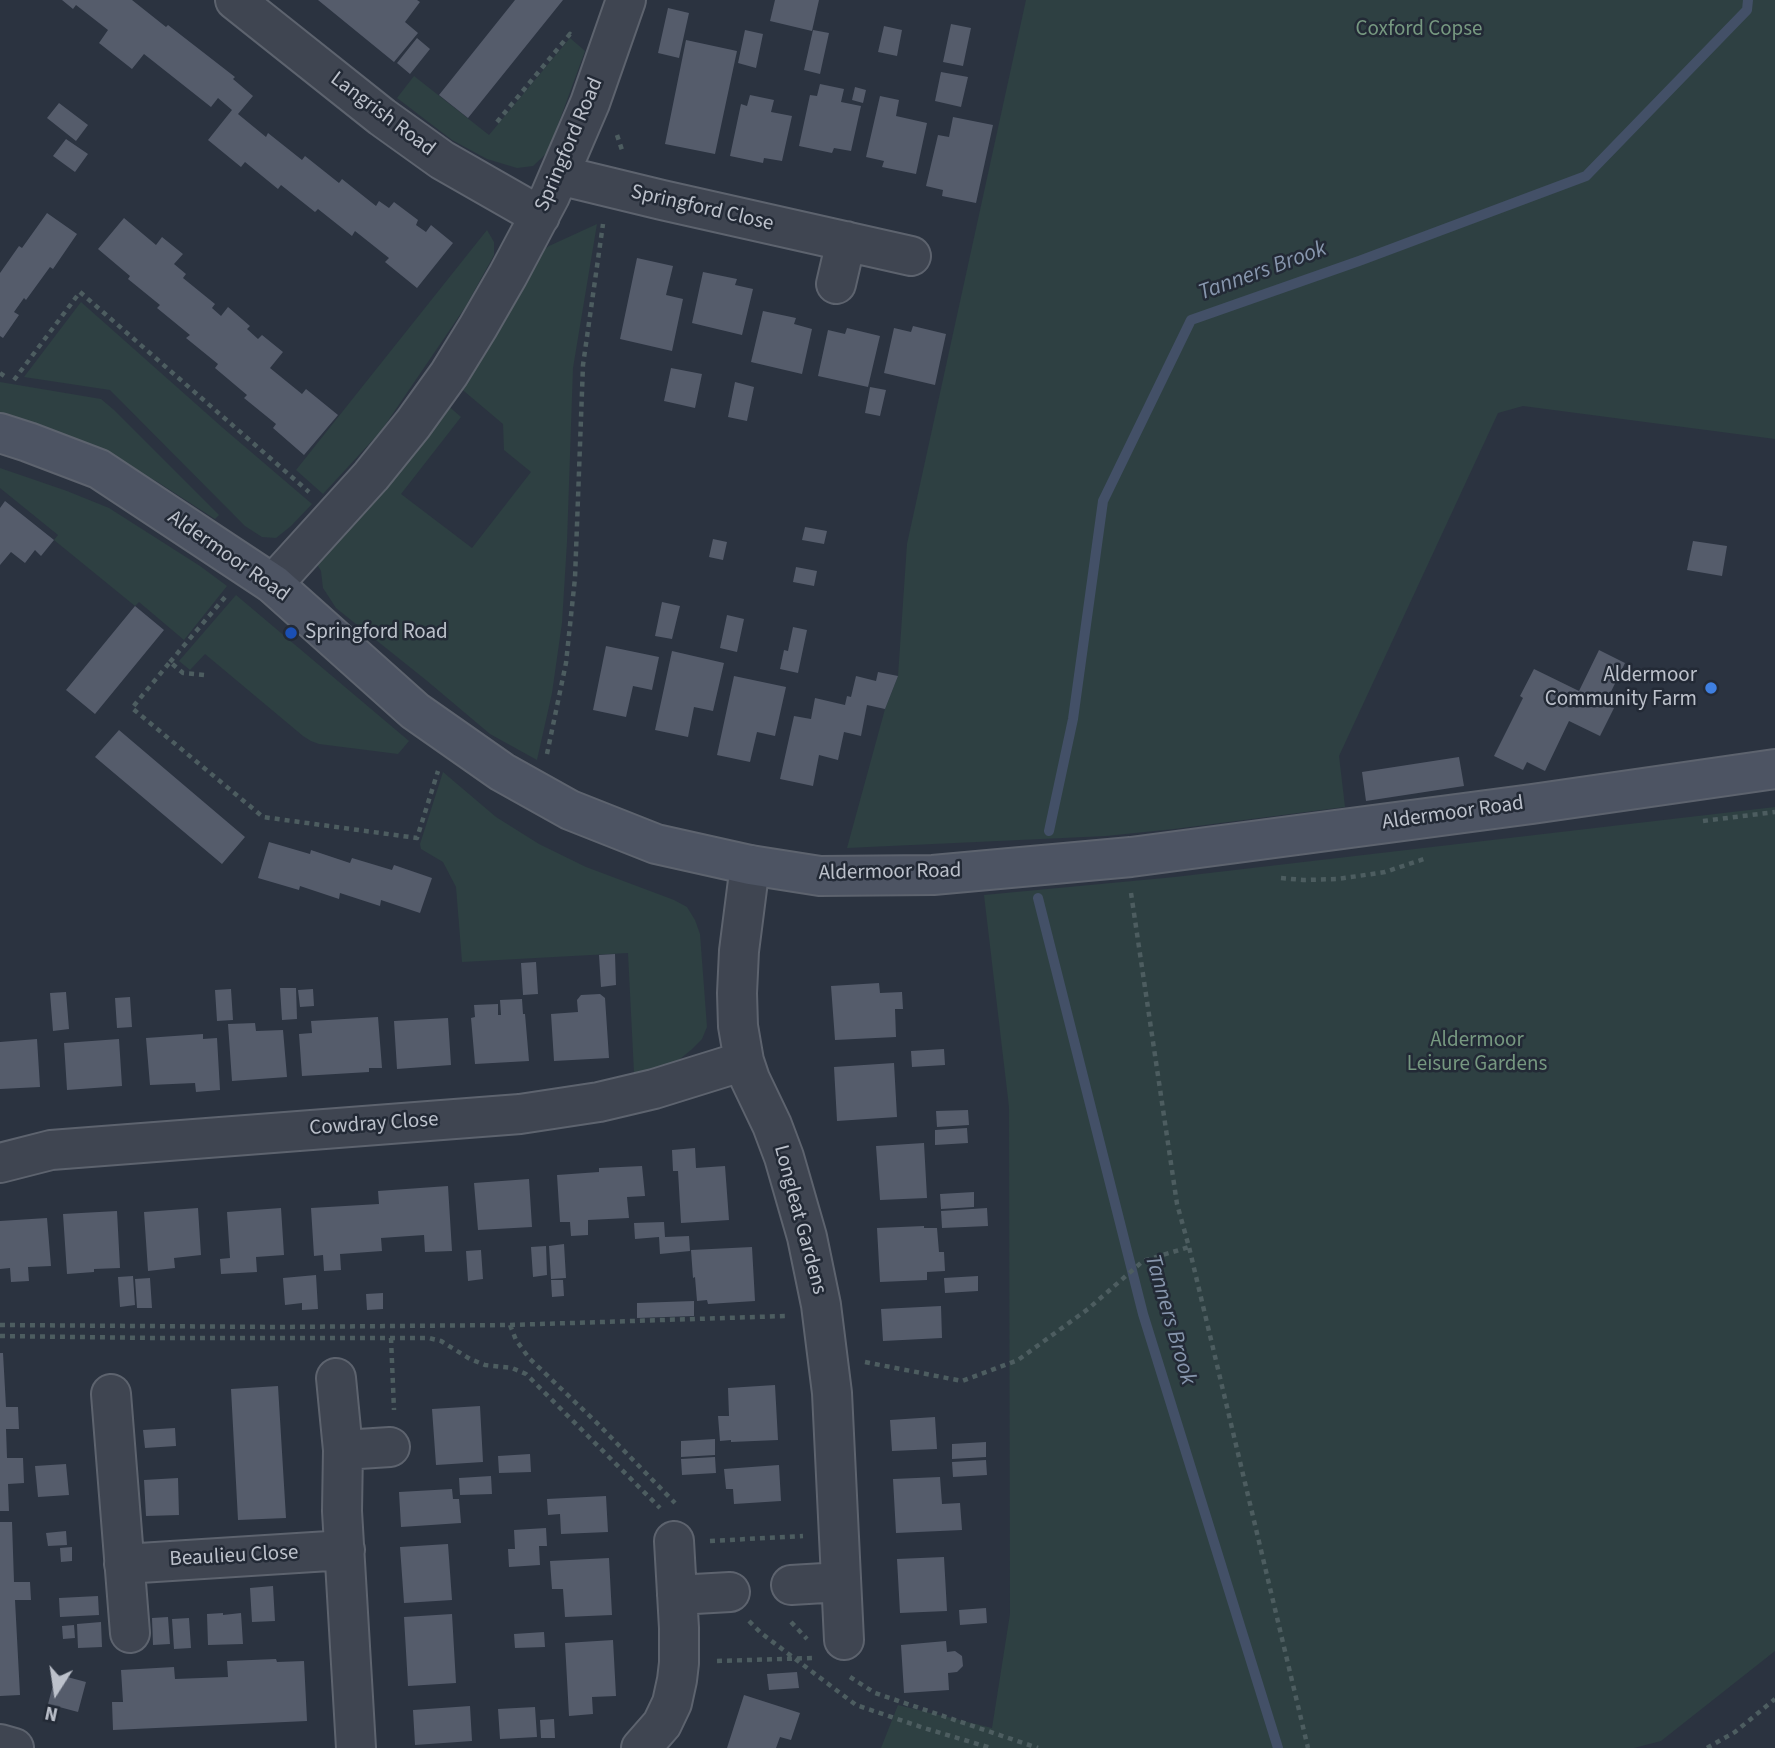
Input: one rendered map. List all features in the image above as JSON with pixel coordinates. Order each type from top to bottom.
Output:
[{"type":"street","name":"Langrish Road","points":[[234,0],[382,117],[442,160],[540,216]]},
{"type":"street","name":"Springford Road","points":[[273,584],[371,476],[413,424],[449,374],[509,275],[540,216],[590,103],[626,0]]},
{"type":"street","name":"Springford Close","points":[[559,175],[911,256]]},
{"type":"street","points":[[836,284],[846,241]]},
{"type":"street","name":"Aldermoor Road","points":[[0,433],[99,469],[273,584],[415,711],[502,772],[570,810],[656,844],[750,865],[820,876],[933,875],[1131,858],[1775,769]]},
{"type":"street","name":"Longleat Gardens","points":[[750,865],[739,951],[738,1026],[750,1079],[784,1157],[816,1274],[823,1315],[832,1393],[841,1582],[833,1648]]},
{"type":"street","name":"Cowdray Close","points":[[0,1163],[51,1150],[520,1114],[599,1102],[654,1089],[744,1061]]},
{"type":"street","points":[[336,1378],[343,1450],[342,1511],[356,1748]]},
{"type":"street","points":[[111,1394],[130,1633]]},
{"type":"street","points":[[343,1450],[390,1447]]},
{"type":"street","points":[[641,1748],[662,1724],[672,1703],[679,1663],[677,1595],[693,1533]]},
{"type":"street","name":"Beaulieu Close","points":[[124,1564],[345,1550]]},
{"type":"street","points":[[788,1601],[841,1582]]},
{"type":"street","points":[[677,1595],[730,1592]]},
{"type":"street","points":[[0,1744],[14,1748]]},
{"type":"path","points":[[497,122],[570,34],[605,62]]},
{"type":"path","points":[[539,793],[566,663],[575,578],[583,365],[603,219],[613,212],[627,191],[619,137],[590,103]]},
{"type":"path","points":[[14,380],[80,292],[335,515]]},
{"type":"path","points":[[0,373],[7,378]]},
{"type":"path","points":[[198,629],[132,708],[263,817],[417,838],[450,736]]},
{"type":"path","points":[[170,662],[183,673],[204,675]]},
{"type":"path","points":[[1131,858],[1130,889],[1177,1204],[1308,1748]]},
{"type":"path","points":[[828,1355],[962,1381],[1018,1360],[1088,1310],[1143,1261],[1189,1247]]},
{"type":"path","points":[[0,1325],[279,1328],[510,1325],[823,1315]]},
{"type":"path","points":[[510,1325],[529,1359],[597,1423],[693,1533]]},
{"type":"path","points":[[0,1336],[429,1338],[441,1341],[485,1365],[512,1368],[526,1374],[652,1500],[693,1533],[721,1550]]},
{"type":"path","points":[[390,1447],[396,1447],[391,1338]]},
{"type":"path","points":[[652,1500],[653,1533],[839,1535]]},
{"type":"path","points":[[730,1592],[752,1625],[863,1709],[991,1748]]},
{"type":"path","points":[[788,1601],[833,1648],[843,1673],[875,1693],[1038,1748]]},
{"type":"path","points":[[679,1663],[812,1658],[833,1648]]},
{"type":"path","points":[[1707,1748],[1735,1732],[1775,1699]]},
{"type":"green space","name":"Coxford Copse","points":[[1026,0],[1775,0],[1775,439],[1523,406],[1498,413],[1339,756],[1345,807],[1106,836],[847,848],[885,709],[898,676],[907,544]]},
{"type":"green space","points":[[570,38],[585,51],[548,152],[533,166],[517,168],[487,159],[452,140],[397,98],[414,76],[489,135]]},
{"type":"green space","points":[[597,224],[573,368],[562,623],[552,693],[537,760],[490,734],[336,608],[323,588],[321,571],[313,558],[446,404],[461,417],[401,494],[472,548],[531,472],[504,450],[503,424],[458,386],[532,257],[549,246]]},
{"type":"green space","points":[[487,230],[494,242],[494,255],[466,306],[381,431],[323,494],[296,470]]},
{"type":"green space","points":[[81,302],[312,504],[291,526],[276,538],[262,537],[245,526],[110,390],[24,377]]},
{"type":"green space","points":[[0,382],[101,399],[219,515],[215,519],[156,481],[100,452],[0,414]]},
{"type":"green space","points":[[0,468],[109,508],[227,586],[184,640],[139,602],[135,606],[54,540],[58,535],[0,488]]},
{"type":"green space","points":[[236,595],[409,741],[398,754],[311,741],[205,654],[190,670],[179,661]]},
{"type":"green space","points":[[443,772],[496,817],[539,844],[586,867],[687,907],[700,934],[707,1027],[702,1039],[691,1050],[667,1066],[634,1073],[628,953],[462,962],[456,887],[443,862],[421,849],[420,844]]},
{"type":"green space","name":"Aldermoor Leisure Gardens","points":[[1775,807],[1775,1651],[1661,1741],[1634,1748],[881,1748],[898,1705],[992,1728],[1010,1614],[1009,1107],[984,895],[1175,877]]},
{"type":"building","points":[[62,0],[132,0],[235,77],[233,79],[253,96],[238,114],[266,137],[268,133],[302,160],[305,156],[339,183],[342,179],[376,206],[379,201],[389,208],[394,202],[418,220],[416,225],[426,232],[431,225],[453,243],[417,288],[385,262],[389,258],[355,231],[352,236],[281,185],[278,189],[245,162],[241,167],[208,140],[232,110],[218,98],[211,107],[144,54],[132,69],[99,43],[108,30],[76,5],[73,9]]},
{"type":"building","points":[[318,0],[417,0],[420,2],[405,22],[418,33],[394,62]]},
{"type":"building","points":[[515,0],[563,0],[468,118],[439,95]]},
{"type":"building","points":[[775,0],[819,0],[812,31],[770,21]]},
{"type":"building","points":[[668,8],[689,13],[679,58],[658,53]]},
{"type":"building","points":[[951,24],[971,28],[963,66],[943,62]]},
{"type":"building","points":[[884,26],[902,30],[897,56],[878,52]]},
{"type":"building","points":[[745,30],[763,34],[756,68],[738,63]]},
{"type":"building","points":[[813,30],[829,33],[820,74],[804,70]]},
{"type":"building","points":[[417,38],[430,49],[410,74],[397,63]]},
{"type":"building","points":[[686,40],[737,51],[715,154],[665,144]]},
{"type":"building","points":[[941,72],[968,77],[961,107],[935,101]]},
{"type":"building","points":[[820,84],[844,89],[841,102],[861,106],[851,151],[834,148],[832,153],[799,146],[810,95],[817,96]]},
{"type":"building","points":[[855,87],[866,90],[863,103],[852,100]]},
{"type":"building","points":[[750,95],[774,100],[771,112],[792,116],[782,161],[764,158],[763,163],[730,156],[741,104],[747,106]]},
{"type":"building","points":[[880,96],[899,100],[896,116],[927,123],[916,174],[882,167],[884,161],[866,157]]},
{"type":"building","points":[[59,103],[88,125],[76,141],[47,118]]},
{"type":"building","points":[[953,117],[993,125],[976,203],[942,196],[943,190],[926,186],[938,135],[949,137]]},
{"type":"building","points":[[66,139],[88,154],[75,172],[53,156]]},
{"type":"building","points":[[47,213],[77,234],[53,269],[50,267],[14,312],[19,315],[3,338],[0,336],[0,273]]},
{"type":"building","points":[[124,218],[156,245],[162,237],[183,254],[174,264],[186,274],[183,278],[215,304],[212,308],[221,316],[228,307],[250,326],[247,329],[258,339],[262,335],[283,352],[270,368],[302,394],[306,389],[338,415],[304,455],[273,428],[276,424],[244,398],[247,395],[215,368],[218,364],[186,338],[190,335],[157,308],[160,305],[128,279],[130,276],[98,249]]},
{"type":"building","points":[[637,258],[673,266],[666,295],[683,299],[672,351],[620,339]]},
{"type":"building","points":[[703,272],[737,279],[735,285],[753,289],[742,335],[692,323]]},
{"type":"building","points":[[763,311],[796,318],[794,324],[812,329],[802,374],[751,362]]},
{"type":"building","points":[[913,326],[946,334],[935,385],[884,373],[894,328],[911,332]]},
{"type":"building","points":[[847,328],[880,336],[868,387],[818,376],[828,330],[845,334]]},
{"type":"building","points":[[671,368],[702,374],[695,408],[664,401]]},
{"type":"building","points":[[735,382],[754,387],[747,421],[728,417]]},
{"type":"building","points":[[870,387],[886,390],[880,416],[865,413]]},
{"type":"building","points":[[5,501],[54,540],[41,556],[35,550],[25,563],[11,552],[0,565],[0,508]]},
{"type":"building","points":[[805,527],[827,531],[824,544],[802,540]]},
{"type":"building","points":[[713,539],[727,542],[723,560],[709,557]]},
{"type":"building","points":[[1693,541],[1727,546],[1722,576],[1687,570]]},
{"type":"building","points":[[796,567],[817,571],[814,586],[793,582]]},
{"type":"building","points":[[662,602],[680,606],[672,639],[655,636]]},
{"type":"building","points":[[135,606],[164,630],[95,714],[66,690]]},
{"type":"building","points":[[727,615],[744,619],[737,652],[720,648]]},
{"type":"building","points":[[793,627],[807,630],[798,673],[780,669],[784,650],[788,651]]},
{"type":"building","points":[[606,646],[659,657],[652,690],[633,686],[626,717],[593,710]]},
{"type":"building","points":[[1599,650],[1625,663],[1605,704],[1614,708],[1600,736],[1569,721],[1545,771],[1527,762],[1523,770],[1494,756],[1523,698],[1520,696],[1534,669],[1579,691]]},
{"type":"building","points":[[672,651],[724,663],[713,711],[694,707],[688,737],[655,730]]},
{"type":"building","points":[[878,672],[898,676],[885,709],[867,705],[861,736],[844,732],[838,760],[819,755],[813,786],[780,779],[794,716],[811,719],[815,698],[845,705],[847,696],[851,697],[856,676],[876,681]]},
{"type":"building","points":[[734,676],[786,687],[775,736],[757,732],[750,762],[717,755]]},
{"type":"building","points":[[119,730],[245,837],[222,864],[95,757]]},
{"type":"building","points":[[1459,757],[1464,786],[1366,801],[1362,772]]},
{"type":"building","points":[[269,842],[310,854],[311,850],[350,863],[352,858],[392,870],[394,865],[432,878],[420,913],[381,900],[380,906],[340,893],[339,899],[300,886],[299,890],[258,878]]},
{"type":"building","points":[[615,954],[616,985],[601,987],[599,955]]},
{"type":"building","points":[[536,962],[538,994],[523,995],[521,963]]},
{"type":"building","points":[[879,983],[880,993],[902,992],[903,1009],[895,1009],[896,1037],[835,1040],[831,986]]},
{"type":"building","points":[[280,988],[296,988],[297,1019],[282,1020]]},
{"type":"building","points":[[231,989],[233,1020],[217,1021],[215,990]]},
{"type":"building","points":[[313,989],[314,1006],[300,1007],[298,990]]},
{"type":"building","points":[[66,992],[69,1029],[53,1031],[50,993]]},
{"type":"building","points":[[600,994],[605,998],[609,1058],[554,1061],[551,1014],[578,1012],[577,1000],[581,995]]},
{"type":"building","points":[[130,997],[132,1027],[117,1028],[115,998]]},
{"type":"building","points":[[522,999],[529,1061],[475,1064],[471,1018],[475,1017],[474,1005],[498,1004],[498,1015],[501,1015],[500,1000]]},
{"type":"building","points":[[378,1017],[382,1068],[369,1068],[369,1072],[302,1076],[299,1034],[312,1033],[311,1021]]},
{"type":"building","points":[[448,1018],[451,1065],[397,1069],[394,1021]]},
{"type":"building","points":[[255,1023],[256,1031],[283,1030],[287,1077],[232,1081],[228,1024]]},
{"type":"building","points":[[203,1034],[203,1039],[217,1038],[220,1090],[196,1092],[195,1083],[150,1085],[146,1038]]},
{"type":"building","points":[[37,1039],[40,1087],[0,1089],[0,1042]]},
{"type":"building","points":[[119,1039],[122,1086],[67,1090],[64,1043]]},
{"type":"building","points":[[944,1049],[945,1065],[912,1067],[911,1051]]},
{"type":"building","points":[[894,1063],[897,1117],[837,1121],[834,1067]]},
{"type":"building","points":[[968,1110],[969,1125],[937,1127],[936,1111]]},
{"type":"building","points":[[967,1128],[968,1143],[935,1145],[935,1130]]},
{"type":"building","points":[[924,1143],[927,1198],[880,1200],[876,1146]]},
{"type":"building","points":[[695,1148],[696,1168],[725,1166],[729,1220],[681,1223],[678,1171],[673,1171],[672,1150]]},
{"type":"building","points":[[642,1166],[645,1196],[627,1197],[629,1218],[588,1220],[588,1235],[571,1236],[570,1222],[560,1222],[557,1175],[599,1172],[599,1168]]},
{"type":"building","points":[[529,1179],[532,1227],[478,1230],[474,1183]]},
{"type":"building","points":[[448,1186],[452,1251],[425,1252],[424,1235],[381,1238],[382,1251],[340,1254],[341,1270],[324,1271],[323,1255],[314,1256],[311,1208],[379,1204],[378,1191]]},
{"type":"building","points":[[974,1192],[974,1207],[941,1209],[940,1194]]},
{"type":"building","points":[[198,1208],[201,1255],[174,1258],[175,1268],[148,1271],[144,1212]]},
{"type":"building","points":[[281,1208],[284,1255],[256,1257],[257,1272],[221,1274],[220,1259],[230,1258],[227,1212]]},
{"type":"building","points":[[987,1208],[988,1226],[942,1228],[941,1211]]},
{"type":"building","points":[[117,1211],[120,1268],[67,1274],[63,1214]]},
{"type":"building","points":[[47,1218],[51,1266],[28,1267],[29,1281],[11,1282],[10,1268],[0,1269],[0,1221]]},
{"type":"building","points":[[664,1222],[665,1237],[689,1236],[690,1251],[660,1254],[659,1237],[635,1239],[634,1223]]},
{"type":"building","points":[[877,1228],[937,1228],[939,1252],[944,1252],[945,1271],[927,1272],[927,1280],[880,1282]]},
{"type":"building","points":[[564,1244],[566,1278],[551,1279],[549,1246]]},
{"type":"building","points":[[546,1246],[547,1275],[533,1277],[531,1247]]},
{"type":"building","points":[[752,1247],[755,1301],[708,1304],[707,1300],[697,1301],[691,1250]]},
{"type":"building","points":[[481,1250],[483,1279],[468,1281],[466,1251]]},
{"type":"building","points":[[316,1275],[318,1309],[302,1310],[302,1303],[285,1305],[283,1278]]},
{"type":"building","points":[[133,1276],[135,1305],[120,1307],[118,1277]]},
{"type":"building","points":[[978,1276],[978,1291],[945,1293],[944,1278]]},
{"type":"building","points":[[150,1278],[152,1308],[137,1308],[135,1279]]},
{"type":"building","points":[[551,1280],[563,1280],[564,1296],[552,1297]]},
{"type":"building","points":[[383,1293],[383,1309],[367,1310],[366,1294]]},
{"type":"building","points":[[694,1301],[694,1316],[637,1318],[637,1303]]},
{"type":"building","points":[[941,1306],[942,1338],[883,1341],[881,1309]]},
{"type":"building","points":[[0,1353],[3,1353],[6,1407],[18,1407],[19,1429],[6,1429],[7,1458],[23,1458],[24,1483],[8,1484],[9,1511],[0,1511]]},
{"type":"building","points":[[775,1385],[778,1440],[720,1441],[718,1416],[729,1416],[728,1388]]},
{"type":"building","points":[[278,1386],[286,1518],[238,1520],[231,1389]]},
{"type":"building","points":[[480,1406],[483,1462],[436,1465],[432,1409]]},
{"type":"building","points":[[935,1417],[937,1449],[892,1451],[890,1420]]},
{"type":"building","points":[[175,1428],[176,1446],[145,1448],[143,1430]]},
{"type":"building","points":[[715,1439],[715,1455],[681,1457],[681,1441]]},
{"type":"building","points":[[986,1442],[986,1457],[952,1459],[952,1444]]},
{"type":"building","points":[[530,1454],[531,1472],[499,1473],[498,1456]]},
{"type":"building","points":[[715,1457],[716,1473],[682,1475],[681,1459]]},
{"type":"building","points":[[986,1460],[987,1475],[953,1477],[952,1462]]},
{"type":"building","points":[[66,1464],[69,1495],[38,1497],[35,1466]]},
{"type":"building","points":[[779,1465],[781,1501],[734,1504],[733,1489],[726,1489],[724,1469]]},
{"type":"building","points":[[491,1476],[492,1494],[460,1495],[459,1478]]},
{"type":"building","points":[[940,1477],[942,1504],[960,1503],[962,1530],[896,1533],[893,1479]]},
{"type":"building","points":[[178,1478],[179,1515],[146,1516],[144,1480]]},
{"type":"building","points":[[452,1489],[453,1499],[459,1499],[461,1523],[401,1527],[399,1492]]},
{"type":"building","points":[[606,1496],[608,1532],[561,1534],[560,1514],[548,1515],[547,1499]]},
{"type":"building","points":[[0,1522],[12,1522],[14,1582],[30,1582],[31,1600],[15,1600],[20,1695],[0,1696]]},
{"type":"building","points":[[546,1528],[547,1546],[539,1546],[540,1565],[509,1567],[508,1549],[515,1549],[514,1530]]},
{"type":"building","points":[[66,1531],[67,1545],[48,1546],[46,1533]]},
{"type":"building","points":[[448,1544],[452,1600],[404,1603],[400,1547]]},
{"type":"building","points":[[72,1547],[72,1561],[61,1562],[60,1548]]},
{"type":"building","points":[[944,1557],[947,1611],[900,1613],[897,1559]]},
{"type":"building","points":[[609,1558],[612,1615],[565,1617],[563,1589],[552,1589],[550,1561]]},
{"type":"building","points":[[273,1586],[275,1621],[252,1622],[250,1588]]},
{"type":"building","points":[[98,1596],[99,1615],[60,1617],[59,1598]]},
{"type":"building","points":[[986,1608],[987,1623],[960,1625],[959,1610]]},
{"type":"building","points":[[241,1613],[243,1644],[208,1645],[207,1614]]},
{"type":"building","points":[[452,1614],[456,1683],[408,1686],[404,1617]]},
{"type":"building","points":[[168,1617],[170,1644],[153,1645],[152,1618]]},
{"type":"building","points":[[189,1618],[191,1648],[174,1649],[172,1619]]},
{"type":"building","points":[[101,1622],[102,1647],[78,1648],[77,1624]]},
{"type":"building","points":[[74,1625],[75,1638],[63,1639],[62,1626]]},
{"type":"building","points":[[544,1632],[545,1647],[515,1648],[514,1634]]},
{"type":"building","points":[[613,1640],[616,1696],[592,1697],[593,1714],[569,1716],[565,1643]]},
{"type":"building","points":[[946,1641],[947,1652],[955,1651],[962,1656],[963,1666],[957,1672],[948,1673],[949,1690],[904,1693],[901,1645]]},
{"type":"building","points":[[276,1659],[277,1662],[304,1661],[307,1721],[113,1730],[112,1702],[123,1702],[121,1670],[174,1667],[175,1679],[228,1677],[227,1661]]},
{"type":"building","points":[[797,1672],[799,1688],[769,1690],[767,1674]]},
{"type":"building","points":[[56,1674],[86,1682],[78,1712],[48,1704]]},
{"type":"building","points":[[744,1695],[800,1713],[791,1740],[780,1737],[776,1748],[727,1748]]},
{"type":"building","points":[[470,1706],[472,1741],[415,1745],[413,1710]]},
{"type":"building","points":[[535,1707],[537,1737],[500,1739],[498,1709]]},
{"type":"building","points":[[554,1719],[555,1738],[541,1738],[540,1720]]},
{"type":"waterway","name":"Tanners Brook","points":[[1049,831],[1073,719],[1103,501],[1191,320],[1359,261],[1586,176],[1747,10],[1748,0]]},
{"type":"waterway","name":"Tanners Brook","points":[[1038,898],[1143,1314],[1278,1748]]},
{"type":"place","name":"Springford Road","points":[[291,633]]},
{"type":"place","name":"Aldermoor Community Farm","points":[[1711,688]]}]
